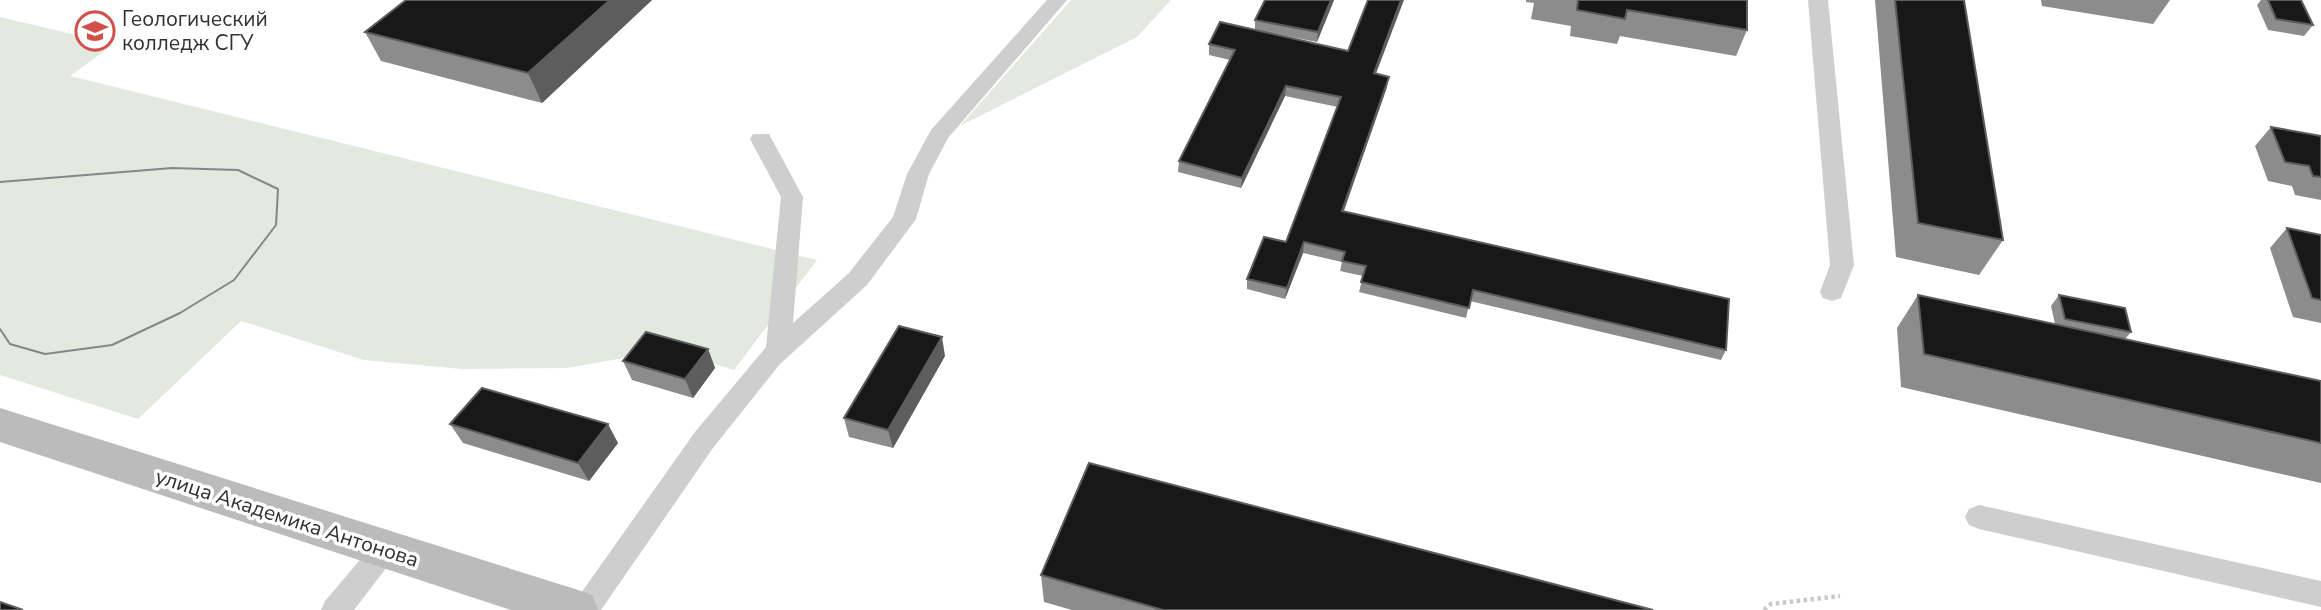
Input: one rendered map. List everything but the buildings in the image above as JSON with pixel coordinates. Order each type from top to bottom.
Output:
[{"type":"main road","name":"улица Академика Антонова","points":[[0,425],[575,610]]},
{"type":"lane","points":[[584,610],[704,440],[778,350],[858,279],[904,219],[918,174],[940,135],[1057,0]]},
{"type":"lane","points":[[1818,0],[1842,265],[1832,292]]},
{"type":"lane","points":[[761,139],[792,197],[778,350]]},
{"type":"lane","points":[[1979,517],[2321,594]]},
{"type":"lane","points":[[336,610],[386,550]]},
{"type":"path","points":[[1764,610],[1771,604],[1840,596]]},
{"type":"shaded area","points":[[1071,0],[1171,0],[1137,37],[960,126]]},
{"type":"shaded area","points":[[0,17],[114,44],[70,76],[817,260],[734,370],[669,350],[567,368],[462,369],[364,360],[241,321],[138,419],[0,375]]},
{"type":"tram line","points":[[0,182],[172,168],[238,170],[278,189],[276,225],[234,280],[180,313],[112,345],[45,354],[10,344],[0,329]]},
{"type":"place","name":"Геологический колледж СГУ","points":[[95,31]]}]
